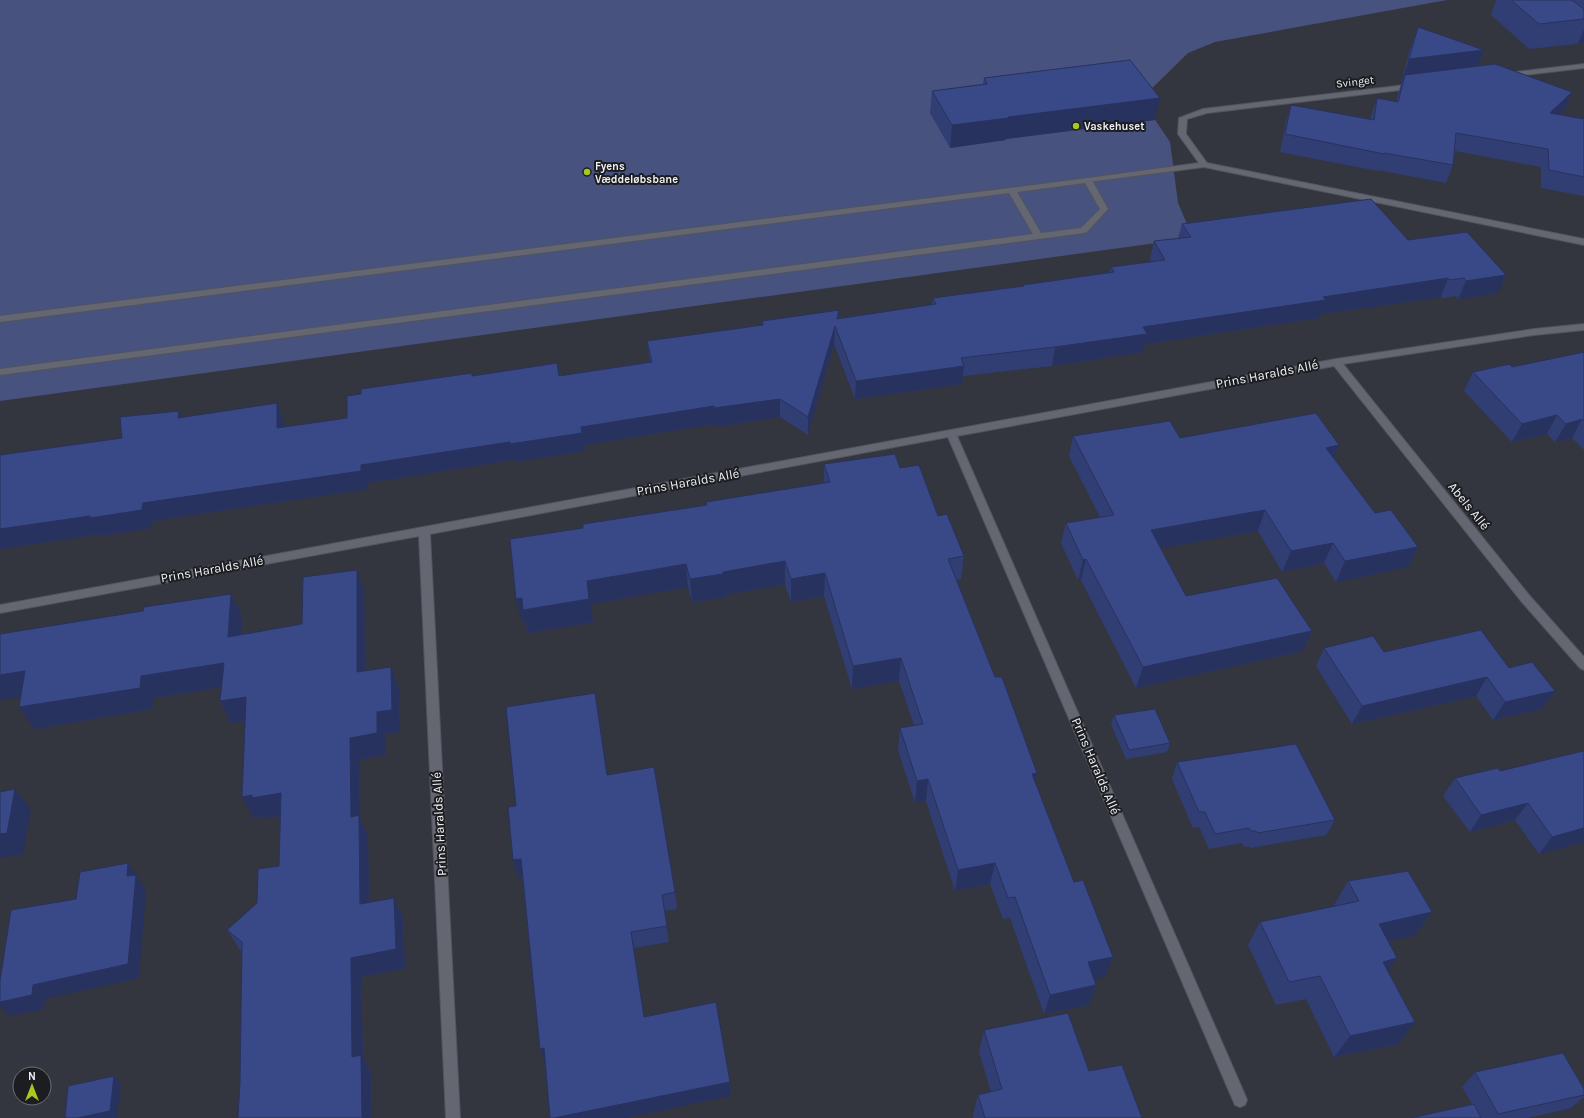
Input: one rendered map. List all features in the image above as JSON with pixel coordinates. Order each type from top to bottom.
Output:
[{"type":"street","points":[[1497,76],[1584,66]]},
{"type":"street","name":"Svinget","points":[[1204,165],[1182,134],[1183,118],[1206,111],[1418,86]]},
{"type":"street","points":[[0,320],[1204,165],[1584,242]]},
{"type":"street","points":[[0,372],[1084,230],[1104,210],[1088,180]]},
{"type":"street","points":[[1012,190],[1038,236]]},
{"type":"street","name":"Prins Haralds Allé","points":[[0,609],[1336,362],[1534,332],[1584,327]]},
{"type":"street","name":"Abels Allé","points":[[1336,362],[1525,598],[1584,665]]},
{"type":"street","name":"Prins Haralds Allé","points":[[951,433],[1240,1100]]},
{"type":"street","name":"Prins Haralds Allé","points":[[424,530],[453,1118]]},
{"type":"shaded area","name":"Fyens Væddeløbsbane","points":[[0,0],[1447,0],[1215,42],[1188,53],[1141,99],[1170,142],[1178,203],[1193,238],[0,401]]},
{"type":"building","points":[[1511,0],[1572,0],[1584,9],[1584,19],[1539,24]]},
{"type":"building","points":[[1418,27],[1484,50],[1409,59]]},
{"type":"building","points":[[1130,60],[1160,98],[952,125],[932,91],[987,84],[984,78]]},
{"type":"building","points":[[1495,64],[1572,92],[1550,113],[1584,119],[1584,177],[1549,170],[1548,149],[1456,133],[1453,165],[1384,154],[1285,134],[1291,105],[1374,120],[1377,98],[1398,102],[1405,75]]},
{"type":"building","points":[[1371,199],[1408,240],[1467,232],[1506,275],[1466,281],[1464,278],[1449,280],[1448,278],[1323,297],[1326,300],[1143,327],[1147,334],[961,358],[964,366],[856,381],[835,326],[808,417],[780,399],[714,408],[714,406],[581,427],[582,433],[510,444],[510,442],[361,465],[361,471],[143,503],[142,510],[0,529],[0,455],[122,438],[120,417],[179,411],[178,418],[277,403],[277,428],[347,418],[347,396],[361,394],[361,389],[472,373],[472,376],[557,363],[559,376],[652,362],[647,341],[763,325],[762,321],[839,310],[837,319],[936,304],[933,298],[1114,272],[1111,267],[1165,260],[1154,241],[1191,237],[1182,224]]},
{"type":"building","points":[[1584,352],[1584,421],[1582,419],[1566,424],[1557,415],[1522,424],[1473,372],[1510,364],[1512,367]]},
{"type":"building","points":[[1316,413],[1339,445],[1326,448],[1375,513],[1391,510],[1418,547],[1345,561],[1333,543],[1291,551],[1265,510],[1151,530],[1186,596],[1277,578],[1312,631],[1143,667],[1086,559],[1083,560],[1066,523],[1114,515],[1073,436],[1170,421],[1180,438]]},
{"type":"building","points":[[895,454],[900,468],[919,465],[938,516],[947,514],[964,556],[948,559],[995,677],[1002,677],[1037,773],[1032,774],[1074,882],[1083,880],[1113,957],[1088,962],[1096,985],[1050,995],[1015,897],[1008,898],[995,863],[958,870],[928,779],[917,781],[900,728],[923,724],[901,658],[853,666],[825,573],[791,579],[785,561],[723,572],[723,574],[690,579],[686,564],[587,581],[589,599],[523,610],[522,598],[516,599],[510,539],[583,528],[583,524],[707,505],[706,502],[830,482],[824,464]]},
{"type":"building","points":[[357,570],[357,672],[391,667],[392,710],[377,712],[377,733],[350,738],[351,817],[359,815],[360,904],[394,898],[396,949],[351,958],[352,1057],[361,1055],[362,1118],[238,1118],[242,942],[227,930],[257,903],[258,869],[279,866],[281,793],[252,798],[252,795],[242,797],[246,697],[220,701],[224,663],[141,676],[140,688],[19,707],[25,671],[0,675],[0,634],[143,611],[144,607],[231,594],[228,637],[302,624],[303,577]]},
{"type":"building","points":[[1481,630],[1509,668],[1532,662],[1555,691],[1505,702],[1487,677],[1362,706],[1324,648],[1373,636],[1384,652]]},
{"type":"building","points":[[595,693],[607,775],[654,767],[675,892],[662,895],[667,926],[631,932],[644,1017],[716,1002],[730,1082],[550,1118],[544,1048],[540,1049],[521,859],[513,860],[508,807],[516,806],[506,707]]},
{"type":"building","points":[[1155,709],[1170,743],[1129,750],[1114,715]]},
{"type":"building","points":[[1296,744],[1335,820],[1258,833],[1256,831],[1251,831],[1249,828],[1215,834],[1205,812],[1199,812],[1177,762]]},
{"type":"building","points":[[1583,751],[1584,828],[1552,837],[1528,803],[1481,815],[1455,778],[1498,768],[1500,771]]},
{"type":"building","points":[[15,789],[7,833],[0,834],[0,792]]},
{"type":"building","points":[[128,863],[127,876],[136,875],[128,964],[33,985],[32,995],[0,1002],[0,981],[11,910],[76,899],[80,872]]},
{"type":"building","points":[[1408,871],[1432,912],[1379,924],[1397,958],[1383,962],[1415,1022],[1350,1036],[1320,976],[1289,982],[1260,922],[1359,901],[1348,881]]},
{"type":"building","points":[[1068,1013],[1089,1071],[1122,1065],[1142,1118],[985,1118],[978,1095],[1002,1089],[984,1030]]},
{"type":"building","points":[[1563,1053],[1584,1089],[1584,1095],[1498,1114],[1475,1072]]},
{"type":"building","points":[[114,1076],[110,1111],[77,1118],[65,1118],[68,1086]]},
{"type":"building","points":[[1474,1104],[1481,1118],[1411,1118]]},
{"type":"place","name":"Vaskehuset","points":[[1076,126]]},
{"type":"place","name":"Fyens Væddeløbsbane","points":[[587,172]]}]
